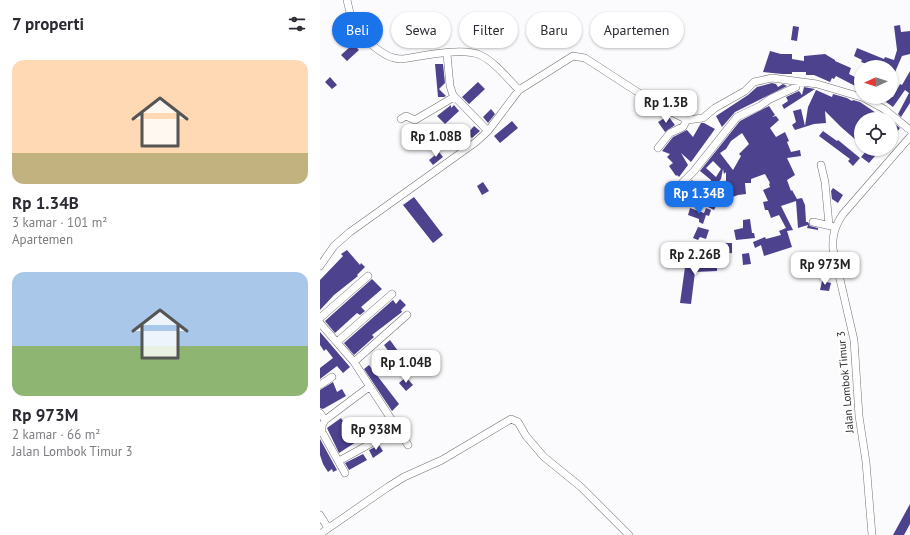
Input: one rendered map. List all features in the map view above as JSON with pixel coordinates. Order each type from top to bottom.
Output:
[{"type":"street","points":[[347,0],[353,20],[360,32],[379,50],[388,56],[403,59],[468,52],[479,54],[492,63],[519,90]]},
{"type":"street","points":[[447,54],[450,86],[454,97],[488,131]]},
{"type":"street","points":[[320,266],[334,246],[350,232],[488,131],[519,90],[569,57],[580,56],[656,104],[687,120],[703,118],[715,108],[760,80],[772,78],[824,85],[854,94]]},
{"type":"street","points":[[671,194],[694,172],[737,117],[796,87],[797,81]]},
{"type":"street","points":[[401,119],[406,116],[416,120],[454,97]]},
{"type":"street","points":[[875,104],[884,109],[910,130]]},
{"type":"street","points":[[658,148],[670,133],[683,127],[687,120]]},
{"type":"street","name":"Jalan Lombok Timur 3","points":[[872,535],[866,462],[859,416],[854,340],[833,249],[832,227],[910,137]]},
{"type":"street","points":[[813,222],[832,227],[821,165]]},
{"type":"street","points":[[320,318],[368,276]]},
{"type":"street","points":[[337,342],[392,294]]},
{"type":"street","points":[[354,362],[407,315]]},
{"type":"street","points":[[321,326],[354,362],[408,446]]},
{"type":"street","points":[[320,385],[332,377]]},
{"type":"street","points":[[344,473],[322,430],[322,423],[369,387]]},
{"type":"street","points":[[320,412],[325,420]]},
{"type":"street","points":[[320,534],[404,477],[442,460],[511,419],[518,422],[526,436],[544,457],[581,487],[629,535]]},
{"type":"street","points":[[339,461],[377,440]]},
{"type":"street","points":[[320,515],[328,528]]},
{"type":"building","points":[[900,25],[901,32],[910,31],[910,54],[902,56],[898,65],[898,60],[894,60],[897,50],[894,26]]},
{"type":"building","points":[[793,26],[799,27],[797,41],[791,40]]},
{"type":"building","points":[[349,48],[357,48],[359,50],[347,61],[341,55]]},
{"type":"building","points":[[857,48],[884,59],[885,57],[894,60],[862,60],[854,56]]},
{"type":"building","points":[[770,51],[781,54],[792,54],[792,59],[804,61],[804,56],[825,54],[835,61],[851,68],[849,74],[854,76],[854,85],[836,76],[834,79],[832,78],[830,82],[814,75],[806,75],[806,72],[782,74],[763,72]]},
{"type":"building","points":[[435,64],[443,64],[445,83],[439,89],[446,96],[444,97],[438,97]]},
{"type":"building","points":[[910,71],[910,103],[901,117],[898,114],[909,93],[905,90],[898,100],[898,88],[900,84],[902,85]]},
{"type":"building","points":[[330,77],[337,85],[332,89],[325,82]]},
{"type":"building","points":[[478,82],[485,89],[469,104],[462,97]]},
{"type":"building","points":[[772,83],[776,84],[778,87],[783,84],[787,86],[735,112],[722,127],[716,116],[748,95],[757,87]]},
{"type":"building","points":[[804,87],[815,89],[784,109],[782,105],[788,101],[786,97],[799,91],[802,95]]},
{"type":"building","points":[[816,90],[832,97],[833,94],[852,101],[854,100],[854,104],[863,104],[875,112],[854,112],[854,138],[825,111],[826,123],[814,124],[795,130],[792,125],[796,122],[793,111],[801,109],[805,126],[808,107]]},
{"type":"building","points":[[451,105],[451,108],[454,105],[459,111],[445,124],[437,116]]},
{"type":"building","points":[[769,106],[775,115],[772,117],[776,116],[779,120],[770,128],[776,137],[785,132],[789,141],[787,142],[791,152],[800,150],[801,156],[787,158],[795,175],[787,180],[791,191],[792,190],[797,199],[802,198],[805,205],[806,222],[808,222],[810,226],[818,228],[818,230],[807,228],[808,225],[798,228],[796,201],[781,206],[793,230],[787,231],[792,247],[764,256],[761,245],[755,248],[753,242],[765,237],[766,239],[781,235],[779,231],[786,228],[779,215],[771,218],[768,210],[765,210],[763,202],[768,201],[763,190],[770,187],[770,183],[765,174],[751,179],[751,183],[745,183],[746,194],[730,198],[726,182],[726,172],[724,174],[723,169],[721,179],[711,191],[715,192],[717,187],[719,188],[717,204],[714,210],[708,207],[712,199],[709,198],[711,180],[700,171],[740,121]],"holes":[[[742,133],[749,144],[739,154],[741,156],[733,170],[720,153],[726,149],[731,141]],[[713,161],[721,169],[716,177],[706,168]]]},
{"type":"building","points":[[491,109],[495,114],[488,123],[483,117]]},
{"type":"building","points":[[668,116],[675,125],[665,132],[658,122]]},
{"type":"building","points":[[512,121],[518,128],[500,143],[494,136]]},
{"type":"building","points":[[701,123],[715,129],[691,162],[681,153],[688,165],[679,177],[677,175],[676,176],[669,166],[673,163],[667,157],[670,154],[662,151],[673,137],[687,130],[693,137]]},
{"type":"building","points":[[474,126],[480,131],[472,138],[467,134]]},
{"type":"building","points":[[823,131],[837,141],[838,140],[854,153],[854,156],[860,158],[853,166],[848,161],[850,159],[819,136]]},
{"type":"building","points":[[439,152],[443,157],[433,165],[429,160]]},
{"type":"building","points":[[862,156],[875,156],[869,163],[861,157]]},
{"type":"building","points":[[692,180],[697,185],[699,184],[703,190],[694,195],[691,188],[680,197],[678,195]]},
{"type":"building","points":[[483,182],[489,191],[482,195],[477,186]]},
{"type":"building","points":[[833,188],[843,195],[838,203],[832,199],[831,191]]},
{"type":"building","points":[[414,197],[443,235],[433,243],[403,205]]},
{"type":"building","points":[[690,208],[704,213],[706,208],[711,210],[709,216],[706,215],[703,224],[699,222],[699,219],[688,215]]},
{"type":"building","points":[[750,219],[752,233],[754,233],[755,238],[736,240],[734,230],[743,228],[743,220]]},
{"type":"building","points":[[698,227],[709,230],[706,239],[700,237],[698,240],[693,238]]},
{"type":"building","points":[[720,243],[732,243],[732,253],[724,254],[723,249],[720,249]]},
{"type":"building","points":[[347,250],[360,265],[361,263],[365,267],[357,275],[358,276],[334,295],[320,310],[320,280],[343,256],[341,254]]},
{"type":"building","points":[[749,253],[751,264],[743,265],[742,254]]},
{"type":"building","points":[[698,259],[717,259],[717,271],[695,272],[691,304],[680,303],[686,260],[698,261]]},
{"type":"building","points":[[372,279],[382,289],[361,307],[365,311],[360,315],[357,313],[335,333],[325,321]]},
{"type":"building","points":[[822,281],[831,283],[829,291],[820,290]]},
{"type":"building","points":[[400,299],[406,305],[401,310],[402,312],[372,335],[374,337],[354,355],[344,343],[393,300],[396,304]]},
{"type":"building","points":[[320,332],[350,367],[343,373],[337,366],[320,379],[320,368],[333,358],[326,349],[324,351],[320,345]]},
{"type":"building","points":[[390,340],[398,351],[392,356],[384,345]]},
{"type":"building","points":[[369,365],[399,404],[392,411],[364,369]]},
{"type":"building","points":[[406,377],[413,385],[406,391],[399,383]]},
{"type":"building","points":[[333,382],[337,392],[342,389],[346,396],[323,409],[320,408],[320,390]]},
{"type":"building","points":[[362,417],[372,437],[365,441],[359,427],[354,421]]},
{"type":"building","points":[[380,417],[385,424],[379,429],[373,421]]},
{"type":"building","points":[[341,418],[356,442],[339,453],[327,428]]},
{"type":"building","points":[[320,439],[337,470],[333,472],[332,469],[328,472],[323,464],[320,455]]},
{"type":"building","points":[[379,445],[383,451],[373,458],[369,450]]},
{"type":"building","points":[[363,454],[367,460],[349,470],[345,463]]},
{"type":"building","points":[[910,504],[910,524],[904,535],[893,535]]}]
